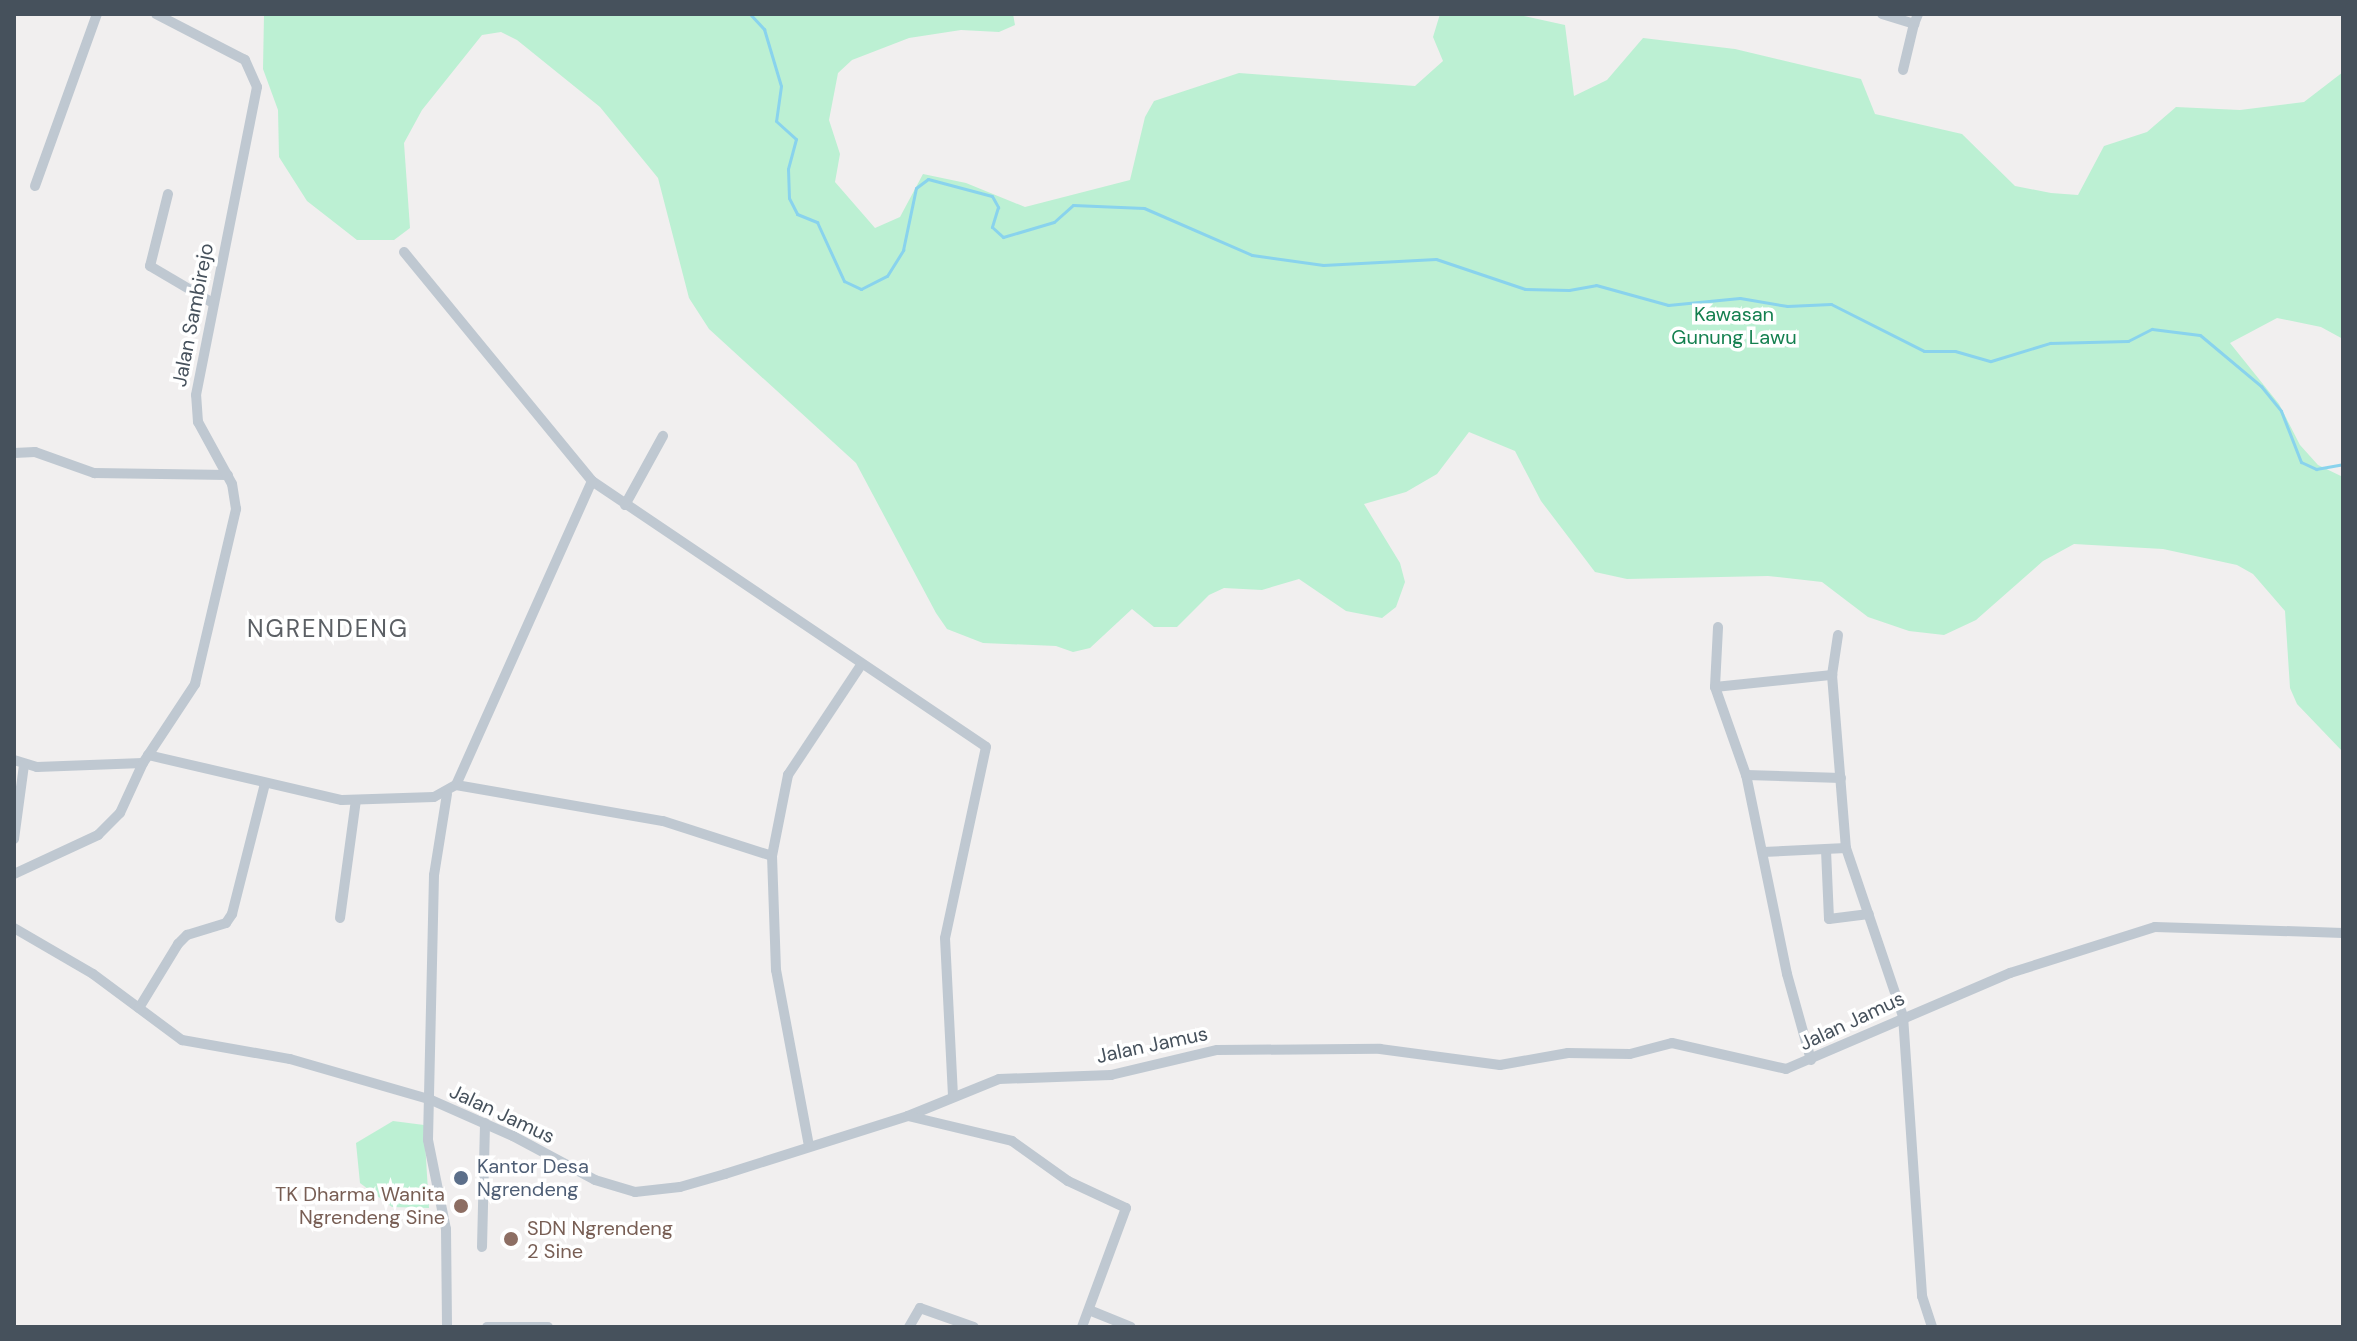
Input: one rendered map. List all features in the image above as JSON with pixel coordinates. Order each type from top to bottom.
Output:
[{"type":"street","points":[[35,186],[97,14]]},
{"type":"street","name":"Jalan Sambirejo","points":[[14,874],[110,824],[145,759],[198,676],[236,509],[228,475],[207,442],[196,410],[211,302],[257,96],[256,77],[245,60],[156,14]]},
{"type":"street","points":[[1882,14],[1916,19],[1903,70]]},
{"type":"street","points":[[168,194],[150,266],[211,302]]},
{"type":"street","points":[[404,252],[592,481],[986,747],[945,938],[953,1095]]},
{"type":"street","points":[[625,505],[663,436]]},
{"type":"street","points":[[14,453],[35,452],[94,473],[228,475]]},
{"type":"street","points":[[447,1327],[448,1253],[428,1140],[434,875],[447,794],[456,785],[592,481]]},
{"type":"street","points":[[1718,627],[1715,687],[1746,775],[1787,974],[1811,1060]]},
{"type":"street","points":[[1838,635],[1832,675],[1846,848],[1903,1016],[1922,1296],[1932,1327]]},
{"type":"street","points":[[809,1146],[776,970],[770,911],[772,856],[788,775],[861,665]]},
{"type":"street","points":[[1715,687],[1832,675]]},
{"type":"street","points":[[14,839],[19,762],[145,759],[356,800],[447,794]]},
{"type":"street","points":[[1746,775],[1841,778]]},
{"type":"street","points":[[139,1008],[178,944],[187,935],[226,923],[232,914],[265,784]]},
{"type":"street","points":[[456,785],[663,821],[772,856]]},
{"type":"street","points":[[340,918],[356,800]]},
{"type":"street","points":[[1763,852],[1846,848]]},
{"type":"street","points":[[1826,850],[1829,919],[1869,914]]},
{"type":"street","name":"Jalan Jamus","points":[[14,928],[139,1008],[165,1029],[201,1046],[290,1059],[429,1099],[485,1123],[595,1180],[635,1192],[680,1187],[908,1116],[953,1095],[999,1079],[1111,1075],[1217,1050],[1380,1049],[1500,1065],[1568,1053],[1630,1054],[1672,1043],[1776,1069],[1811,1060],[1903,1016],[2010,973],[2155,927],[2343,933]]},
{"type":"street","points":[[908,1116],[1012,1141],[1068,1181],[1126,1208],[1082,1327]]},
{"type":"street","points":[[482,1247],[485,1123]]},
{"type":"street","points":[[909,1327],[920,1308],[974,1327]]},
{"type":"street","points":[[1089,1310],[1131,1327]]},
{"type":"street","points":[[487,1327],[548,1327]]},
{"type":"green space","name":"Kawasan Gunung Lawu","points":[[264,14],[1013,14],[1015,25],[999,32],[961,30],[909,38],[852,60],[838,73],[829,120],[840,154],[835,182],[875,228],[900,217],[923,174],[966,183],[1025,207],[1130,180],[1145,117],[1154,101],[1239,73],[1415,86],[1443,61],[1433,37],[1440,14],[1515,14],[1565,25],[1574,96],[1607,80],[1643,38],[1735,49],[1861,79],[1875,114],[1962,134],[2015,186],[2078,195],[2104,146],[2147,132],[2176,107],[2240,110],[2304,102],[2343,72],[2343,339],[2321,327],[2277,318],[2230,343],[2279,404],[2300,445],[2318,465],[2343,477],[2343,752],[2297,704],[2290,688],[2285,611],[2253,574],[2237,565],[2163,549],[2074,544],[2043,561],[1976,620],[1944,635],[1909,631],[1868,617],[1822,582],[1768,576],[1627,579],[1595,572],[1541,501],[1515,451],[1469,432],[1437,474],[1406,492],[1364,504],[1400,563],[1405,582],[1396,607],[1382,618],[1346,611],[1299,579],[1262,590],[1224,588],[1209,595],[1177,627],[1154,627],[1132,609],[1090,648],[1073,652],[1056,646],[983,643],[947,629],[856,463],[709,329],[689,298],[658,178],[600,107],[517,40],[501,32],[482,35],[422,110],[404,143],[410,228],[394,240],[357,240],[307,201],[279,157],[278,110],[263,69]]},
{"type":"green space","points":[[393,1121],[424,1125],[429,1208],[392,1207],[360,1183],[356,1143]]},
{"type":"waterway","points":[[750,14],[764,29],[781,86],[776,121],[796,139],[788,169],[789,198],[797,214],[817,222],[844,281],[861,289],[887,276],[903,250],[916,188],[928,179],[992,196],[998,207],[992,227],[1003,237],[1054,222],[1073,205],[1144,208],[1252,255],[1323,265],[1436,259],[1525,289],[1569,290],[1596,285],[1668,305],[1740,298],[1787,306],[1831,304],[1924,351],[1955,351],[1991,361],[2050,343],[2128,341],[2152,329],[2200,335],[2261,386],[2281,411],[2301,462],[2316,469],[2343,464]]},
{"type":"place","name":"Kantor Desa Ngrendeng","points":[[461,1178]]},
{"type":"place","name":"TK Dharma Wanita Ngrendeng Sine","points":[[461,1206]]},
{"type":"place","name":"SDN Ngrendeng 2 Sine","points":[[511,1239]]},
{"type":"district","name":"NGRENDENG","points":[[328,629]]}]
